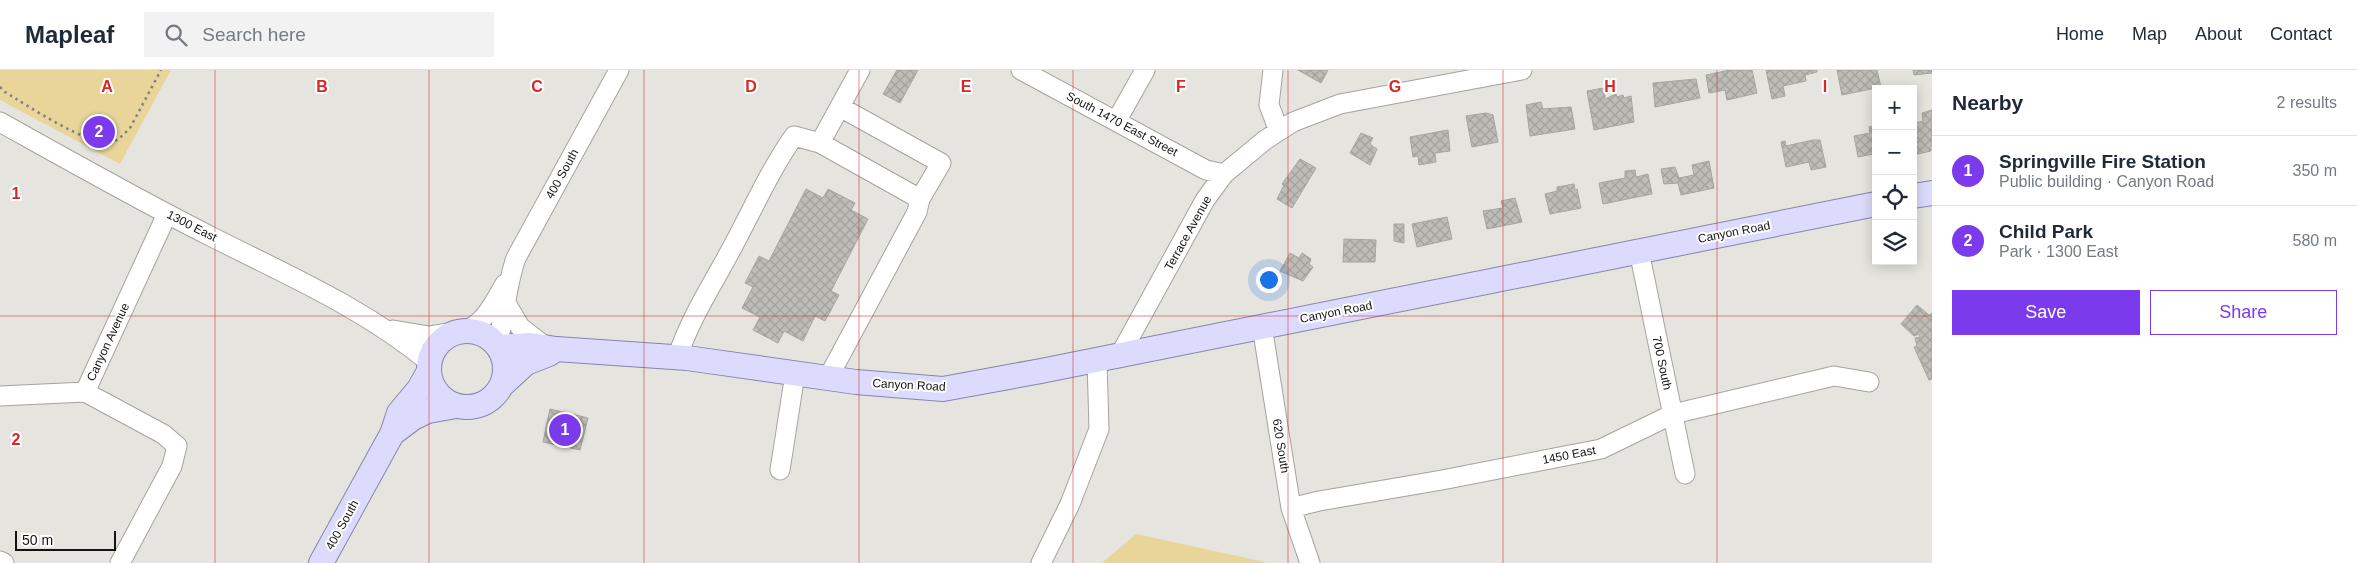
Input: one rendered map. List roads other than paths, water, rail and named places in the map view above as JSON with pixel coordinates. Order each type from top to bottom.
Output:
[{"type":"main road","points":[[1917,195],[1932,193]]},
{"type":"main road","name":"Canyon Road","points":[[498,346],[551,348],[677,358],[828,378],[943,389],[1097,360],[1872,205]]},
{"type":"main road","points":[[501,386],[505,366],[498,346],[483,334],[462,331],[440,341],[429,368],[436,393],[449,403],[467,408],[487,402],[526,363],[549,354],[551,348]]},
{"type":"main road","name":"400 South","points":[[321,563],[392,434],[399,413],[419,389],[429,368]]},
{"type":"main road","name":"400 South","points":[[392,434],[413,418],[428,411],[456,406]]},
{"type":"street","name":"400 South","points":[[498,346],[504,321],[509,279],[516,258],[619,70]]},
{"type":"street","points":[[820,143],[860,70]]},
{"type":"street","name":"South 1470 East Street","points":[[1021,70],[1117,120],[1206,170],[1224,174]]},
{"type":"street","points":[[1117,120],[1145,70]]},
{"type":"street","points":[[1273,70],[1269,105],[1279,131]]},
{"type":"street","name":"Terrace Avenue","points":[[1120,355],[1205,200],[1224,174],[1251,150],[1279,131],[1309,115],[1340,104],[1472,75],[1522,70]]},
{"type":"street","points":[[828,378],[917,212],[920,199],[941,163],[840,107]]},
{"type":"street","name":"1300 East","points":[[0,122],[168,214],[319,291],[384,328],[429,368]]},
{"type":"street","points":[[677,358],[687,327],[734,245],[779,157],[794,136],[820,143],[920,199]]},
{"type":"street","name":"Canyon Avenue","points":[[0,396],[85,392],[168,214]]},
{"type":"street","name":"700 South","points":[[1639,251],[1685,474]]},
{"type":"street","name":"400 South","points":[[462,331],[476,326],[484,318],[509,279]]},
{"type":"street","points":[[506,303],[520,327],[551,348]]},
{"type":"street","name":"620 South","points":[[1262,326],[1291,508],[1310,563]]},
{"type":"street","name":"1300 East","points":[[384,328],[429,336],[462,331]]},
{"type":"street","points":[[1041,563],[1070,504],[1098,429],[1097,360]]},
{"type":"street","points":[[780,470],[795,374]]},
{"type":"street","name":"1450 East","points":[[1291,508],[1601,449],[1673,414],[1834,376],[1869,382]]},
{"type":"street","points":[[85,392],[163,434],[177,446],[172,466],[120,563]]},
{"type":"street","points":[[0,561],[4,563]]},
{"type":"place","name":"Child Park","points":[[99,132]]},
{"type":"place","name":"Springville Fire Station","points":[[565,430]]}]
